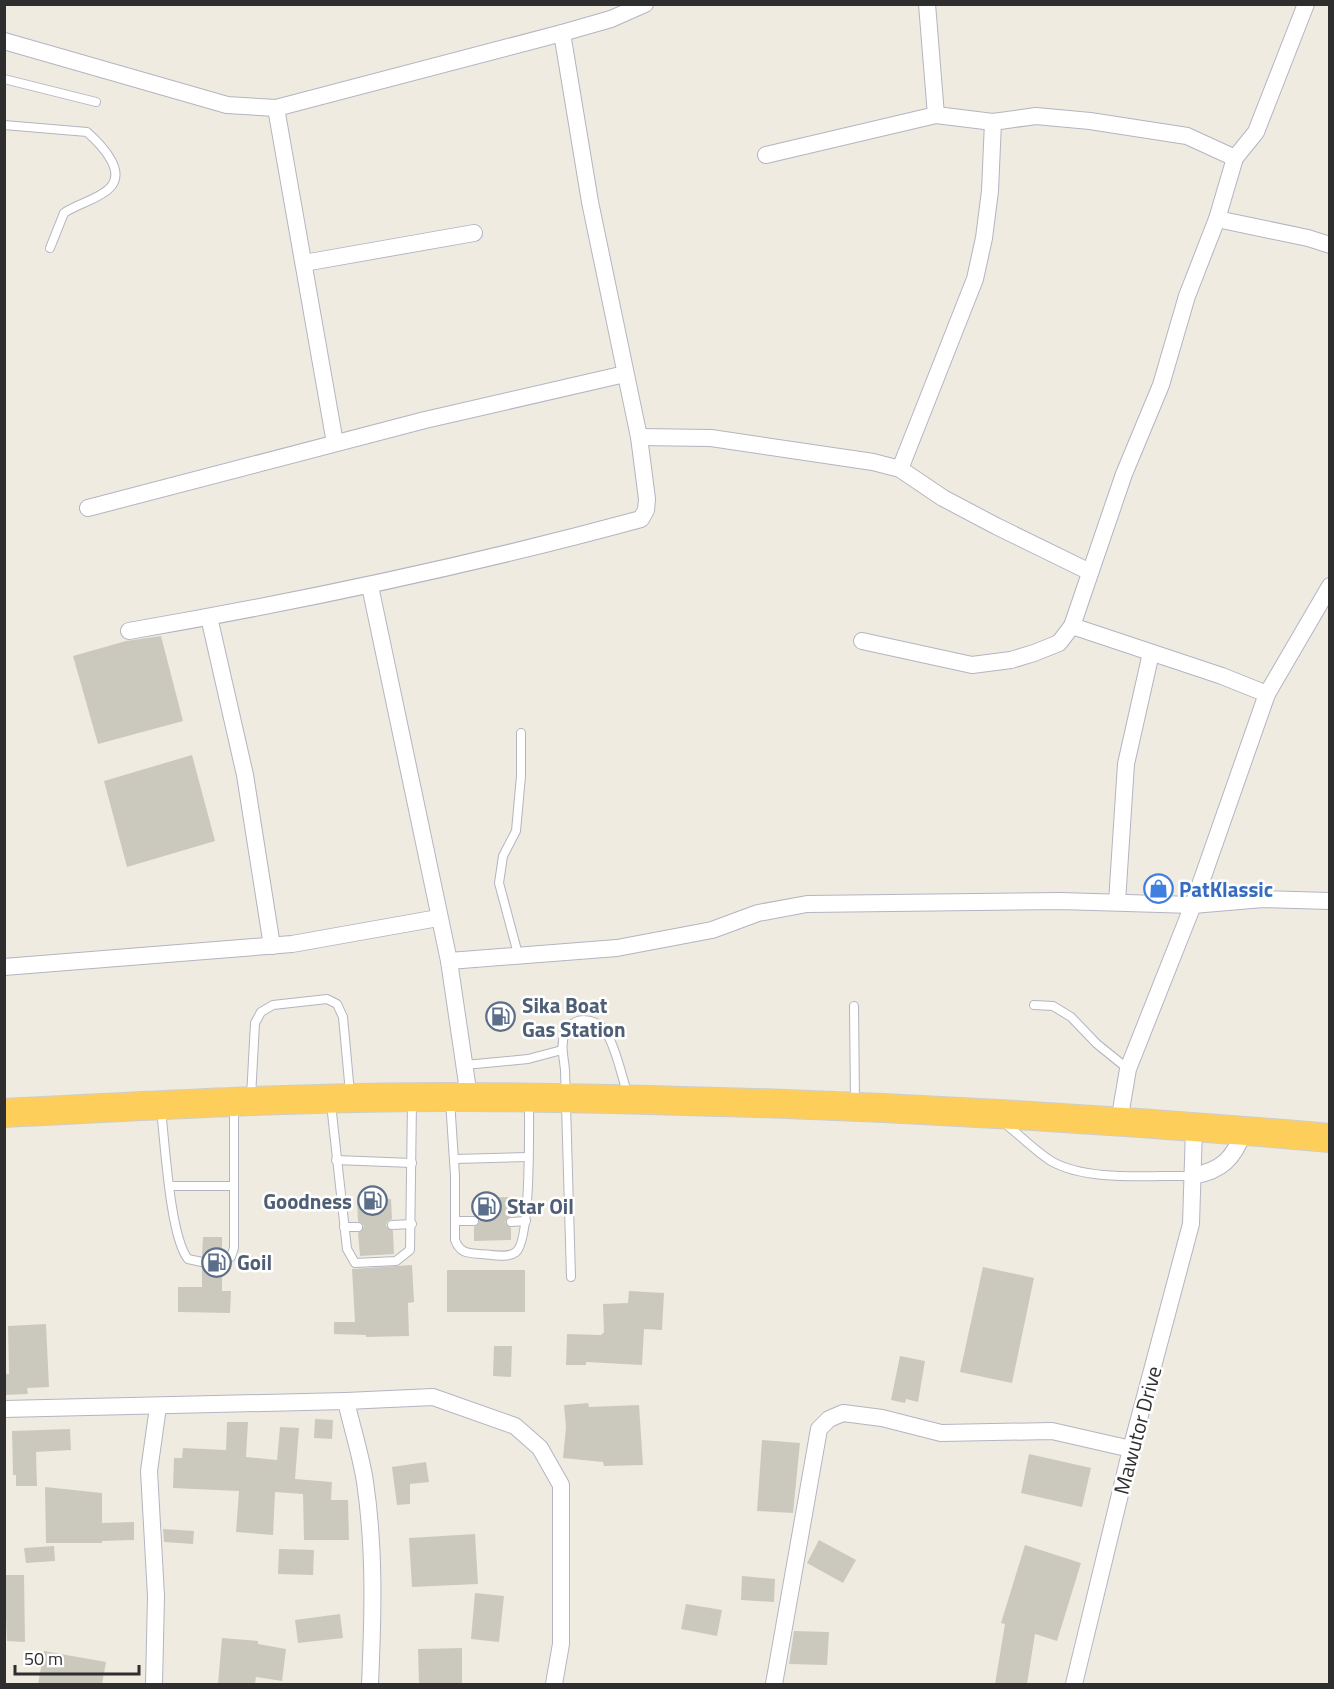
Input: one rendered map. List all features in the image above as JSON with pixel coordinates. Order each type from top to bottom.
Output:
[{"type":"highway","points":[[4,1113],[243,1101],[529,1098],[855,1108],[1119,1122],[1329,1138]]},
{"type":"street","points":[[4,40],[227,105],[276,108],[562,33],[611,19],[645,4]]},
{"type":"street","points":[[927,4],[936,115]]},
{"type":"street","points":[[862,641],[972,665],[1011,660],[1042,650],[1059,643],[1072,626],[1125,474],[1161,385],[1187,296],[1217,219],[1235,158],[1256,132],[1305,4]]},
{"type":"street","points":[[129,631],[370,586],[511,555],[640,519],[646,510],[647,499],[639,437],[590,202],[562,33]]},
{"type":"street","points":[[276,108],[335,443]]},
{"type":"street","points":[[766,155],[936,115],[993,122],[1036,116],[1090,122],[1187,136],[1235,158]]},
{"type":"street","points":[[900,469],[975,279],[990,191],[993,122]]},
{"type":"street","points":[[1217,219],[1308,238],[1329,245]]},
{"type":"street","points":[[304,263],[474,233]]},
{"type":"street","points":[[88,508],[335,443],[625,374]]},
{"type":"street","points":[[639,437],[711,438],[873,462],[900,469],[985,520],[1090,572]]},
{"type":"street","points":[[370,586],[438,918],[449,961],[465,1065],[460,1097]]},
{"type":"street","points":[[1119,1122],[1128,1069],[1193,905],[1267,694],[1325,606],[1329,586]]},
{"type":"street","points":[[209,617],[245,775],[272,946]]},
{"type":"street","points":[[1072,626],[1222,676],[1267,694]]},
{"type":"street","points":[[1117,902],[1126,764],[1151,653]]},
{"type":"street","points":[[449,961],[617,948],[712,930],[758,913],[807,904],[1117,902],[1193,905],[1263,899],[1329,901]]},
{"type":"street","points":[[4,967],[272,946],[438,918]]},
{"type":"street","name":"Mawutor Drive","points":[[1074,1684],[1131,1449],[1191,1224],[1194,1128]]},
{"type":"street","points":[[1192,1176],[1220,1167],[1231,1159],[1244,1131]]},
{"type":"street","points":[[4,1409],[158,1407],[433,1397],[515,1426],[540,1448],[561,1485],[561,1644],[554,1684]]},
{"type":"street","points":[[346,1401],[365,1481],[371,1538],[374,1611],[370,1684]]},
{"type":"street","points":[[154,1684],[156,1596],[149,1471],[158,1407]]},
{"type":"street","points":[[774,1684],[819,1429],[829,1419],[843,1413],[882,1418],[941,1433],[1052,1431],[1131,1449]]},
{"type":"lane","points":[[4,79],[96,102]]},
{"type":"lane","points":[[4,125],[87,132],[96,140],[117,171],[116,180],[110,189],[64,213],[50,248]]},
{"type":"lane","points":[[518,954],[499,883],[503,856],[516,831],[521,776],[521,733]]},
{"type":"lane","points":[[222,1262],[231,1257],[234,1248],[234,1186],[243,1101],[255,1023],[261,1012],[273,1005],[327,999],[337,1004],[343,1017],[336,1160],[347,1249],[355,1263],[396,1261],[410,1250],[412,1098]]},
{"type":"lane","points":[[1034,1005],[1053,1006],[1071,1017],[1097,1044],[1128,1069]]},
{"type":"lane","points":[[854,1006],[855,1108]]},
{"type":"lane","points":[[571,1277],[566,1099],[562,1050],[565,1034],[572,1022],[584,1019],[594,1022],[606,1031],[629,1101]]},
{"type":"lane","points":[[465,1065],[528,1059],[562,1050]]},
{"type":"lane","points":[[460,1097],[455,1159],[455,1240],[458,1248],[464,1253],[509,1255],[518,1251],[523,1241],[526,1221],[529,1098]]},
{"type":"lane","points":[[160,1105],[170,1186],[182,1252],[188,1259],[202,1262]]},
{"type":"lane","points":[[995,1115],[1051,1160],[1068,1168],[1104,1174],[1192,1176]]},
{"type":"lane","points":[[455,1159],[528,1157]]},
{"type":"lane","points":[[336,1160],[412,1163]]},
{"type":"lane","points":[[170,1186],[234,1186]]},
{"type":"lane","points":[[455,1221],[474,1221]]},
{"type":"lane","points":[[511,1222],[526,1221]]},
{"type":"lane","points":[[392,1225],[412,1224]]},
{"type":"lane","points":[[344,1227],[358,1227]]},
{"type":"building","points":[[161,636],[183,721],[98,744],[73,656],[126,641]]},
{"type":"building","points":[[192,755],[215,841],[127,867],[104,781]]},
{"type":"building","points":[[510,1197],[511,1216],[505,1222],[511,1228],[511,1240],[474,1241],[474,1227],[480,1220],[474,1215],[473,1198]]},
{"type":"building","points":[[391,1199],[392,1219],[387,1222],[386,1226],[393,1231],[394,1254],[360,1256],[358,1233],[364,1226],[358,1221],[357,1201]]},
{"type":"building","points":[[203,1237],[222,1237],[222,1255],[216,1262],[222,1268],[222,1291],[231,1291],[230,1313],[178,1312],[178,1287],[202,1287],[202,1268],[208,1263],[202,1256]]},
{"type":"building","points":[[412,1265],[414,1302],[408,1303],[409,1336],[366,1337],[366,1335],[334,1334],[334,1322],[355,1322],[352,1269]]},
{"type":"building","points":[[983,1267],[1034,1278],[1012,1383],[960,1372]]},
{"type":"building","points":[[447,1270],[525,1270],[525,1312],[447,1312]]},
{"type":"building","points":[[629,1291],[664,1293],[662,1330],[644,1329],[642,1365],[586,1362],[586,1365],[566,1365],[567,1334],[601,1335],[604,1332],[603,1304],[628,1303]]},
{"type":"building","points":[[46,1324],[49,1387],[27,1388],[28,1394],[4,1395],[4,1374],[9,1374],[8,1326]]},
{"type":"building","points":[[494,1346],[512,1346],[511,1377],[493,1376]]},
{"type":"building","points":[[900,1356],[925,1361],[918,1402],[906,1399],[905,1403],[891,1400]]},
{"type":"building","points":[[588,1403],[589,1407],[639,1405],[643,1465],[604,1466],[603,1462],[563,1458],[566,1427],[564,1405]]},
{"type":"building","points":[[315,1419],[333,1420],[332,1439],[314,1438]]},
{"type":"building","points":[[227,1422],[248,1422],[246,1457],[277,1460],[280,1427],[299,1428],[295,1479],[332,1482],[331,1500],[348,1500],[349,1540],[304,1540],[303,1494],[275,1492],[273,1535],[236,1532],[239,1491],[173,1488],[174,1458],[182,1458],[183,1448],[226,1450]]},
{"type":"building","points":[[70,1429],[71,1450],[36,1452],[37,1486],[16,1486],[16,1475],[13,1475],[12,1431]]},
{"type":"building","points":[[762,1440],[800,1443],[793,1513],[757,1511]]},
{"type":"building","points":[[1029,1454],[1091,1468],[1082,1507],[1021,1493]]},
{"type":"building","points":[[426,1462],[429,1482],[410,1484],[410,1504],[397,1505],[392,1467]]},
{"type":"building","points":[[45,1487],[102,1493],[102,1523],[134,1522],[134,1540],[102,1541],[102,1543],[46,1543]]},
{"type":"building","points":[[163,1529],[194,1531],[193,1544],[164,1542]]},
{"type":"building","points":[[475,1534],[478,1584],[412,1587],[409,1538]]},
{"type":"building","points":[[819,1540],[856,1560],[843,1583],[807,1563]]},
{"type":"building","points":[[1025,1545],[1081,1563],[1057,1641],[1035,1634],[1027,1684],[995,1684],[1005,1624],[1001,1623]]},
{"type":"building","points":[[54,1546],[55,1561],[26,1563],[24,1548]]},
{"type":"building","points":[[279,1549],[314,1550],[313,1575],[278,1574]]},
{"type":"building","points":[[4,1575],[24,1575],[25,1642],[7,1641]]},
{"type":"building","points":[[742,1576],[775,1579],[774,1602],[741,1600]]},
{"type":"building","points":[[475,1593],[504,1596],[499,1642],[471,1639]]},
{"type":"building","points":[[686,1604],[722,1610],[717,1636],[681,1629]]},
{"type":"building","points":[[340,1614],[343,1638],[298,1643],[295,1620]]},
{"type":"building","points":[[794,1631],[829,1632],[827,1665],[789,1664]]},
{"type":"building","points":[[222,1638],[258,1641],[258,1644],[286,1649],[282,1681],[256,1677],[255,1684],[218,1684]]},
{"type":"building","points":[[462,1648],[462,1684],[419,1684],[418,1649]]},
{"type":"building","points":[[44,1651],[106,1662],[102,1684],[38,1684]]},
{"type":"place","name":"PatKlassic","points":[[1158,889]]},
{"type":"place","name":"Sika Boat Gas Station","points":[[501,1017]]},
{"type":"place","name":"Goodness","points":[[373,1201]]},
{"type":"place","name":"Star Oil","points":[[486,1206]]},
{"type":"place","name":"Goil","points":[[216,1262]]}]
